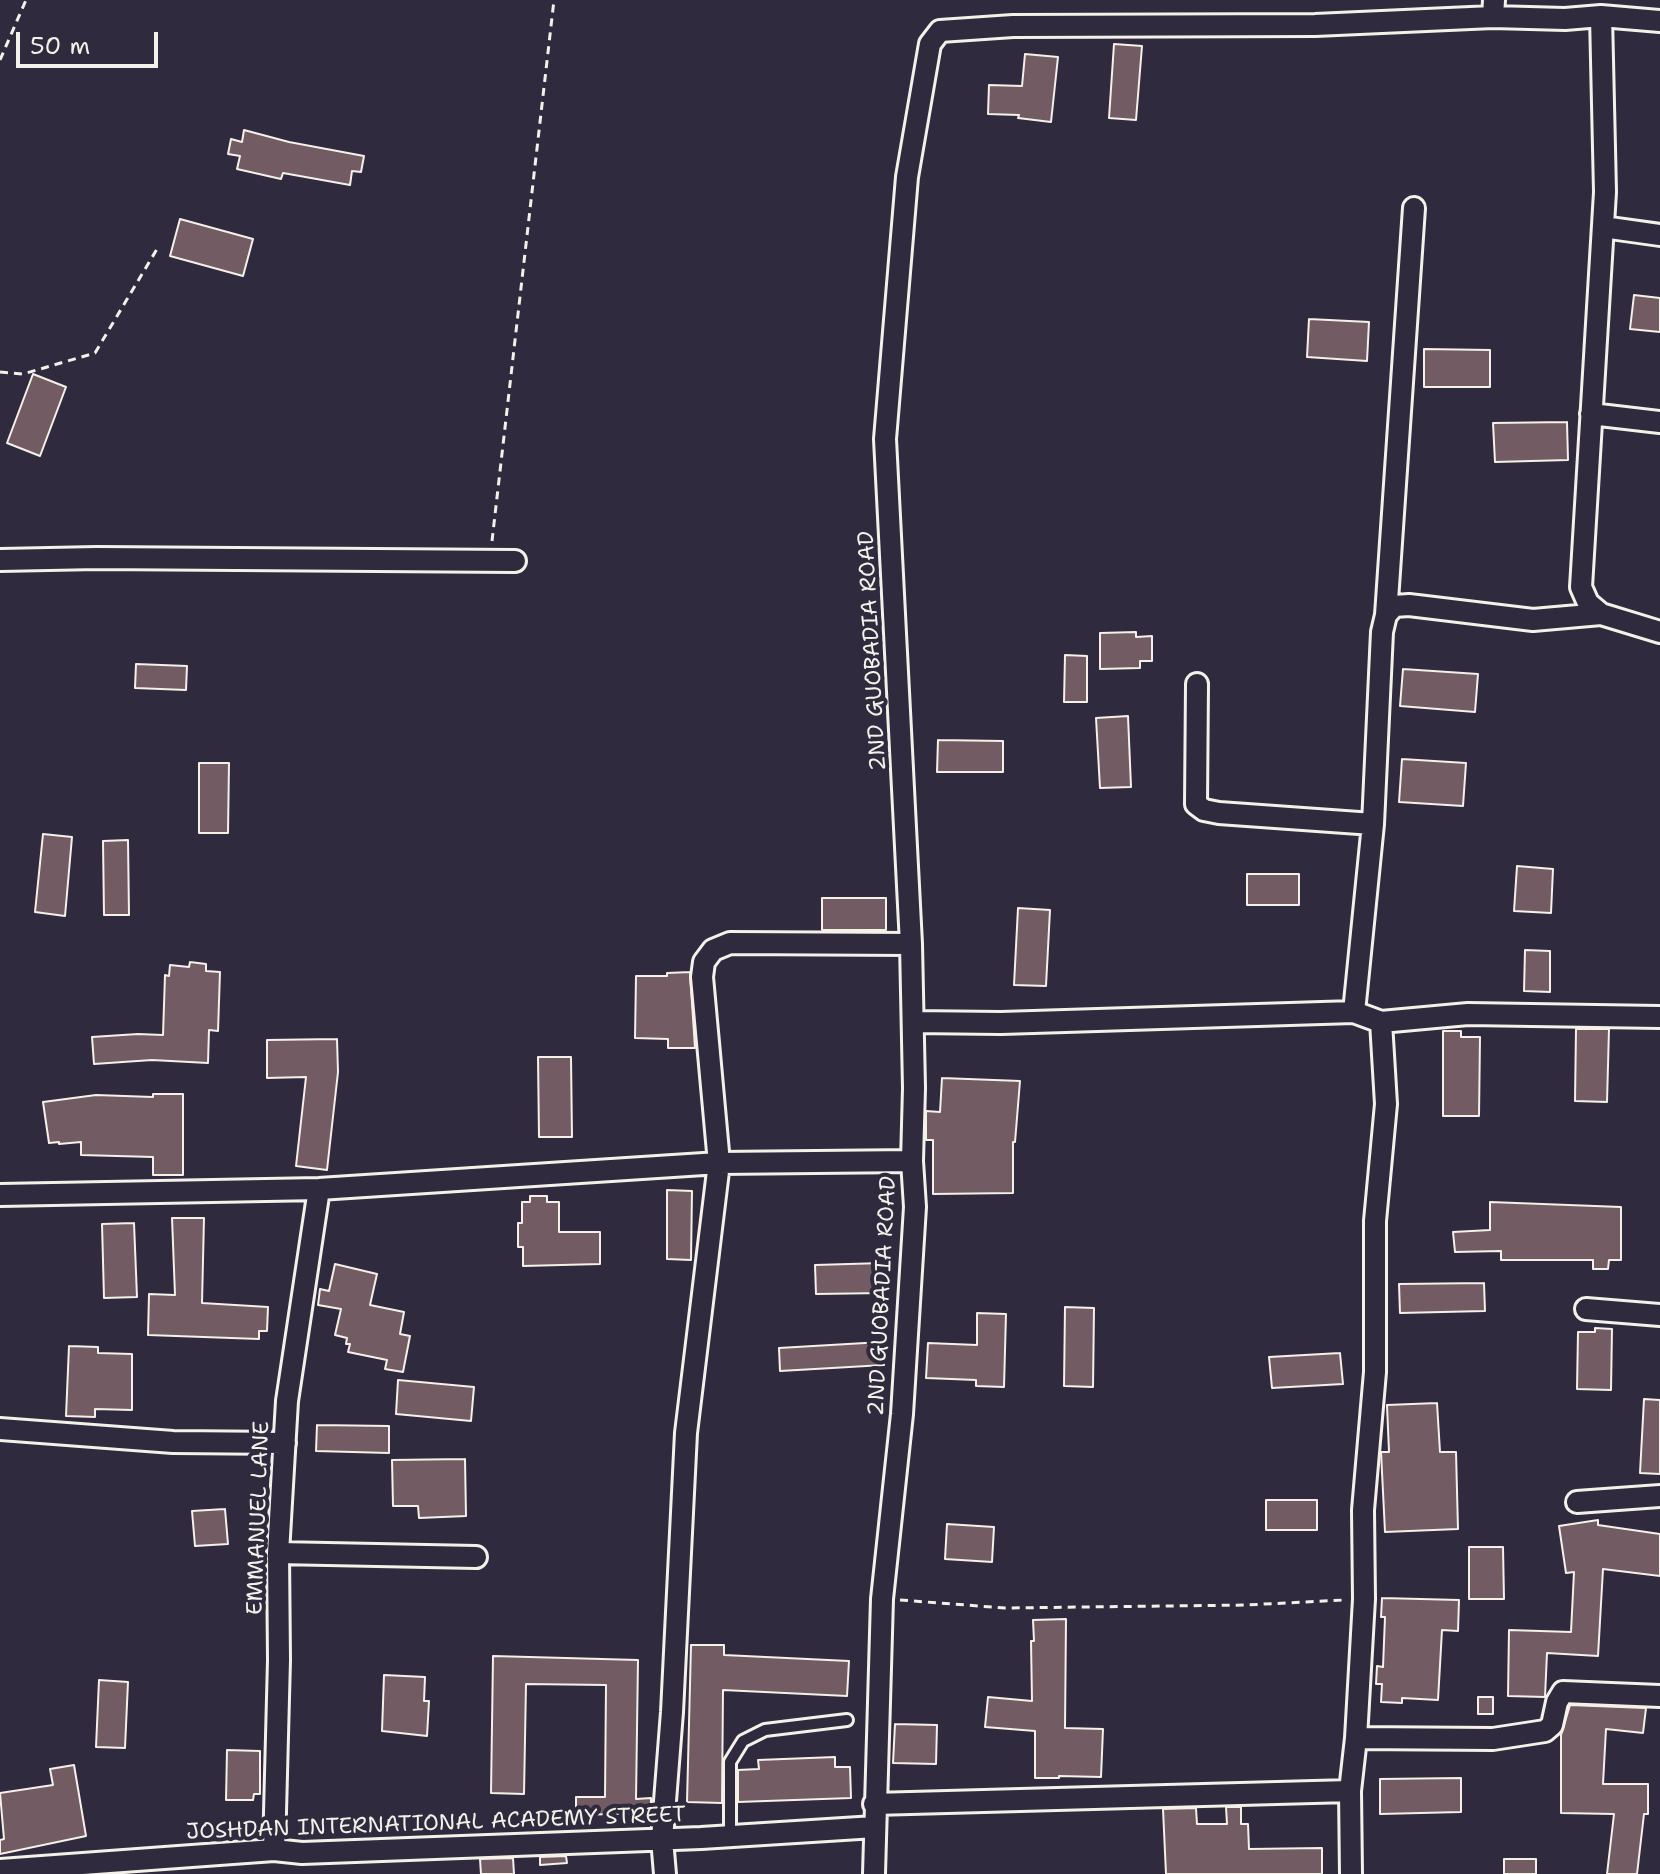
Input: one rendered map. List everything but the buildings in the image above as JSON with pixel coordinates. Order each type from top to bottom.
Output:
[{"type":"street","points":[[1494,8],[1565,19],[1601,16],[1660,21]]},
{"type":"street","name":"2ND GUOBADIA ROAD","points":[[874,1874],[882,1599],[902,1414],[915,1207],[911,944],[885,439],[907,177],[930,44],[936,33],[1013,26],[1315,25],[1494,8]]},
{"type":"street","points":[[1601,16],[1605,192],[1581,587],[1588,603],[1601,614]]},
{"type":"street","points":[[1354,1012],[1373,824],[1382,632],[1386,615],[1414,208]]},
{"type":"street","points":[[1603,227],[1660,235]]},
{"type":"street","points":[[1591,414],[1660,422]]},
{"type":"street","points":[[0,560],[515,561]]},
{"type":"street","points":[[1386,615],[1394,606],[1409,605],[1533,620],[1601,614],[1660,632]]},
{"type":"street","points":[[1197,684],[1196,804],[1204,810],[1219,813],[1373,824]]},
{"type":"street","points":[[665,1874],[662,1839],[672,1712],[686,1433],[719,1163],[702,977],[704,962],[713,950],[730,943],[911,944]]},
{"type":"street","points":[[913,1022],[1001,1023],[1354,1012],[1381,1022],[1468,1014],[1660,1017]]},
{"type":"street","points":[[1351,1874],[1350,1791],[1364,1599],[1363,1510],[1375,1372],[1375,1221],[1386,1104],[1381,1022]]},
{"type":"street","points":[[0,1195],[319,1189],[719,1163],[912,1161]]},
{"type":"street","name":"EMMANUEL LANE","points":[[274,1850],[279,1660],[278,1553],[287,1401],[319,1189]]},
{"type":"street","points":[[1586,1309],[1660,1315]]},
{"type":"street","points":[[0,1429],[173,1442],[285,1443]]},
{"type":"street","points":[[1577,1502],[1660,1496]]},
{"type":"street","points":[[278,1553],[476,1557]]},
{"type":"street","points":[[1356,1738],[1493,1739],[1545,1731],[1552,1725],[1557,1702],[1563,1692],[1660,1696]]},
{"type":"street","points":[[874,1804],[1350,1791]]},
{"type":"street","name":"JOSHDAN INTERNATIONAL ACADEMY STREET","points":[[0,1870],[274,1850],[302,1864],[875,1827]]},
{"type":"lane","points":[[730,1835],[730,1762],[743,1741],[765,1730],[847,1720]]},
{"type":"path","points":[[0,60],[26,0]]},
{"type":"path","points":[[490,561],[554,0]]},
{"type":"path","points":[[0,372],[23,374],[95,353],[157,249]]},
{"type":"path","points":[[882,1599],[1005,1608],[1246,1605],[1364,1599]]}]
